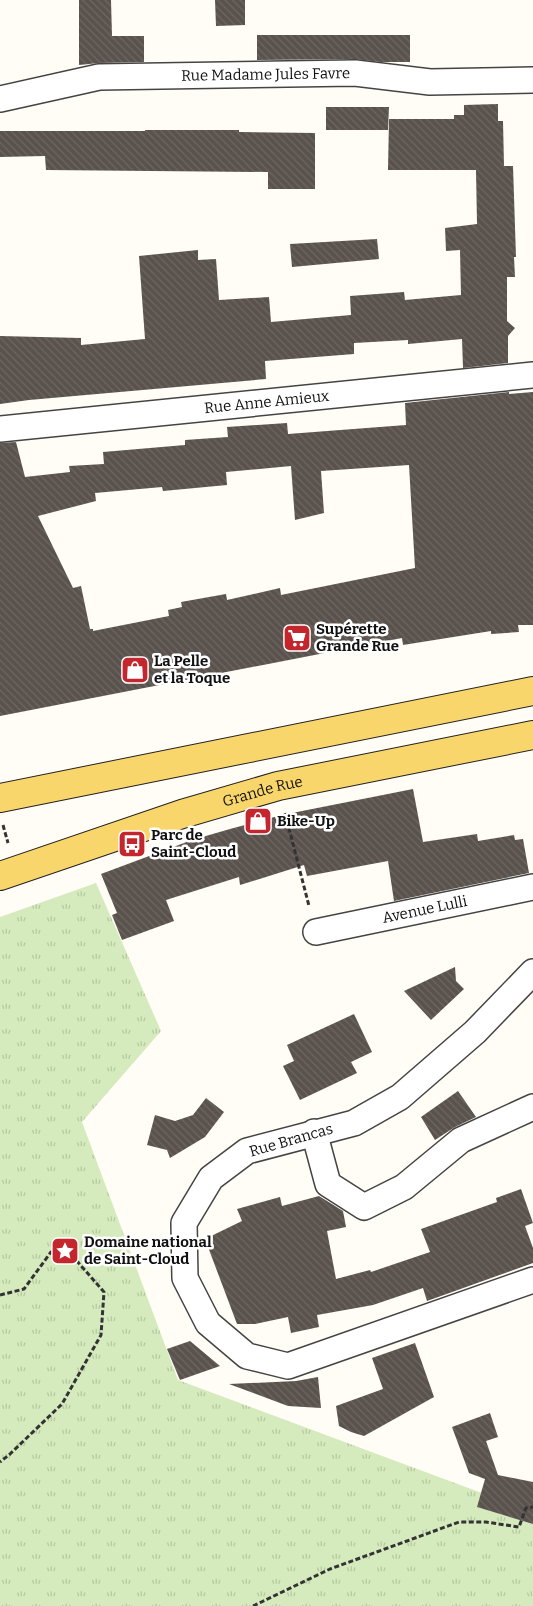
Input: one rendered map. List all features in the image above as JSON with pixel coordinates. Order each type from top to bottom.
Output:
[{"type":"main road","points":[[1,811],[533,691]]},
{"type":"main road","name":"Grande Rue","points":[[6,864],[278,786],[533,735]]},
{"type":"street","name":"Rue Madame Jules Favre","points":[[0,99],[99,77],[355,73],[430,82],[533,80]]},
{"type":"street","name":"Rue Anne Amieux","points":[[0,429],[533,376]]},
{"type":"street","name":"Avenue Lulli","points":[[316,932],[533,887]]},
{"type":"street","name":"Rue Brancas","points":[[533,972],[475,1032],[400,1097],[354,1123],[314,1132],[248,1151],[211,1178],[184,1223],[185,1278],[208,1323],[247,1356],[288,1366],[533,1280]]},
{"type":"street","points":[[314,1132],[328,1184],[364,1207],[404,1187],[461,1140],[533,1107]]},
{"type":"path","points":[[278,786],[316,932]]},
{"type":"path","points":[[1,811],[6,864]]},
{"type":"path","points":[[0,1295],[24,1289],[51,1252],[76,1260],[104,1292],[101,1335],[62,1404],[0,1462]]},
{"type":"path","points":[[254,1606],[330,1569],[459,1522],[486,1522],[519,1526],[526,1508],[533,1507]]},
{"type":"green space","name":"Domaine national de Saint-Cloud","points":[[96,883],[161,1031],[82,1122],[178,1380],[533,1512],[533,1606],[0,1606],[0,917]]},
{"type":"building","points":[[79,0],[111,0],[112,36],[144,36],[144,62],[79,65]]},
{"type":"building","points":[[215,0],[245,0],[245,25],[216,26]]},
{"type":"building","points":[[257,35],[410,35],[410,62],[381,62],[355,59],[257,60]]},
{"type":"building","points":[[498,104],[498,121],[503,121],[504,166],[513,166],[516,257],[514,257],[515,277],[507,277],[507,321],[515,328],[508,336],[508,363],[463,368],[462,339],[408,344],[408,340],[354,343],[354,354],[265,361],[266,379],[0,404],[0,336],[81,338],[81,345],[145,339],[139,256],[198,250],[198,260],[216,259],[219,300],[269,297],[271,322],[351,315],[350,296],[404,292],[405,300],[461,295],[460,250],[446,251],[445,228],[477,224],[476,170],[388,170],[389,119],[454,119],[454,115],[464,115],[464,105]]},
{"type":"building","points":[[326,107],[389,107],[388,130],[326,130]]},
{"type":"building","points":[[239,130],[239,132],[315,133],[315,189],[268,189],[268,172],[46,170],[45,156],[0,157],[0,131]]},
{"type":"building","points":[[377,239],[379,259],[292,267],[290,244]]},
{"type":"building","points":[[509,392],[509,394],[533,392],[533,625],[518,625],[519,632],[491,634],[491,631],[403,645],[402,638],[0,716],[0,443],[16,442],[25,477],[70,472],[69,466],[104,464],[103,452],[185,445],[185,440],[228,437],[227,427],[287,423],[288,434],[406,425],[405,403]],"holes":[[[409,465],[415,568],[281,595],[280,588],[227,600],[226,594],[181,602],[182,607],[168,610],[169,616],[93,631],[93,629],[90,629],[81,586],[73,588],[38,516],[96,501],[95,493],[162,487],[163,491],[227,485],[226,472],[291,466],[295,520],[324,513],[321,471]]]},
{"type":"building","points":[[413,789],[423,842],[477,834],[478,841],[514,835],[515,840],[523,839],[529,873],[394,901],[388,861],[307,876],[304,865],[240,885],[239,877],[166,900],[174,921],[122,940],[112,915],[117,913],[101,874],[192,840],[230,829],[282,815]]},
{"type":"building","points":[[455,967],[456,981],[464,989],[431,1020],[404,991]]},
{"type":"building","points":[[354,1014],[372,1052],[351,1062],[357,1073],[300,1100],[283,1066],[294,1061],[287,1045]]},
{"type":"building","points":[[458,1091],[476,1117],[455,1127],[435,1140],[421,1117]]},
{"type":"building","points":[[206,1098],[224,1112],[205,1137],[170,1158],[167,1150],[147,1145],[155,1115],[175,1121],[193,1115]]},
{"type":"building","points":[[521,1189],[533,1223],[525,1226],[533,1248],[533,1263],[427,1301],[423,1288],[373,1305],[317,1315],[319,1327],[291,1333],[288,1317],[255,1324],[237,1324],[205,1239],[242,1221],[237,1209],[280,1197],[282,1206],[319,1196],[343,1211],[346,1227],[327,1231],[336,1279],[370,1270],[371,1272],[430,1252],[421,1229],[497,1202],[496,1198]]},
{"type":"building","points":[[190,1341],[220,1366],[180,1380],[167,1349]]},
{"type":"building","points":[[415,1343],[434,1397],[364,1436],[339,1426],[336,1406],[383,1389],[372,1358]]},
{"type":"building","points":[[318,1377],[321,1408],[288,1406],[229,1384],[296,1381]]},
{"type":"building","points":[[490,1413],[498,1437],[486,1441],[498,1475],[533,1482],[533,1524],[477,1507],[485,1479],[469,1473],[452,1427]]},
{"type":"place","name":"Supérette Grande Rue","points":[[297,638]]},
{"type":"place","name":"La Pelle et la Toque","points":[[135,670]]},
{"type":"place","name":"Bike-Up","points":[[258,821]]},
{"type":"place","name":"Parc de Saint-Cloud","points":[[132,844]]},
{"type":"place","name":"Domaine national de Saint-Cloud","points":[[65,1251]]}]
